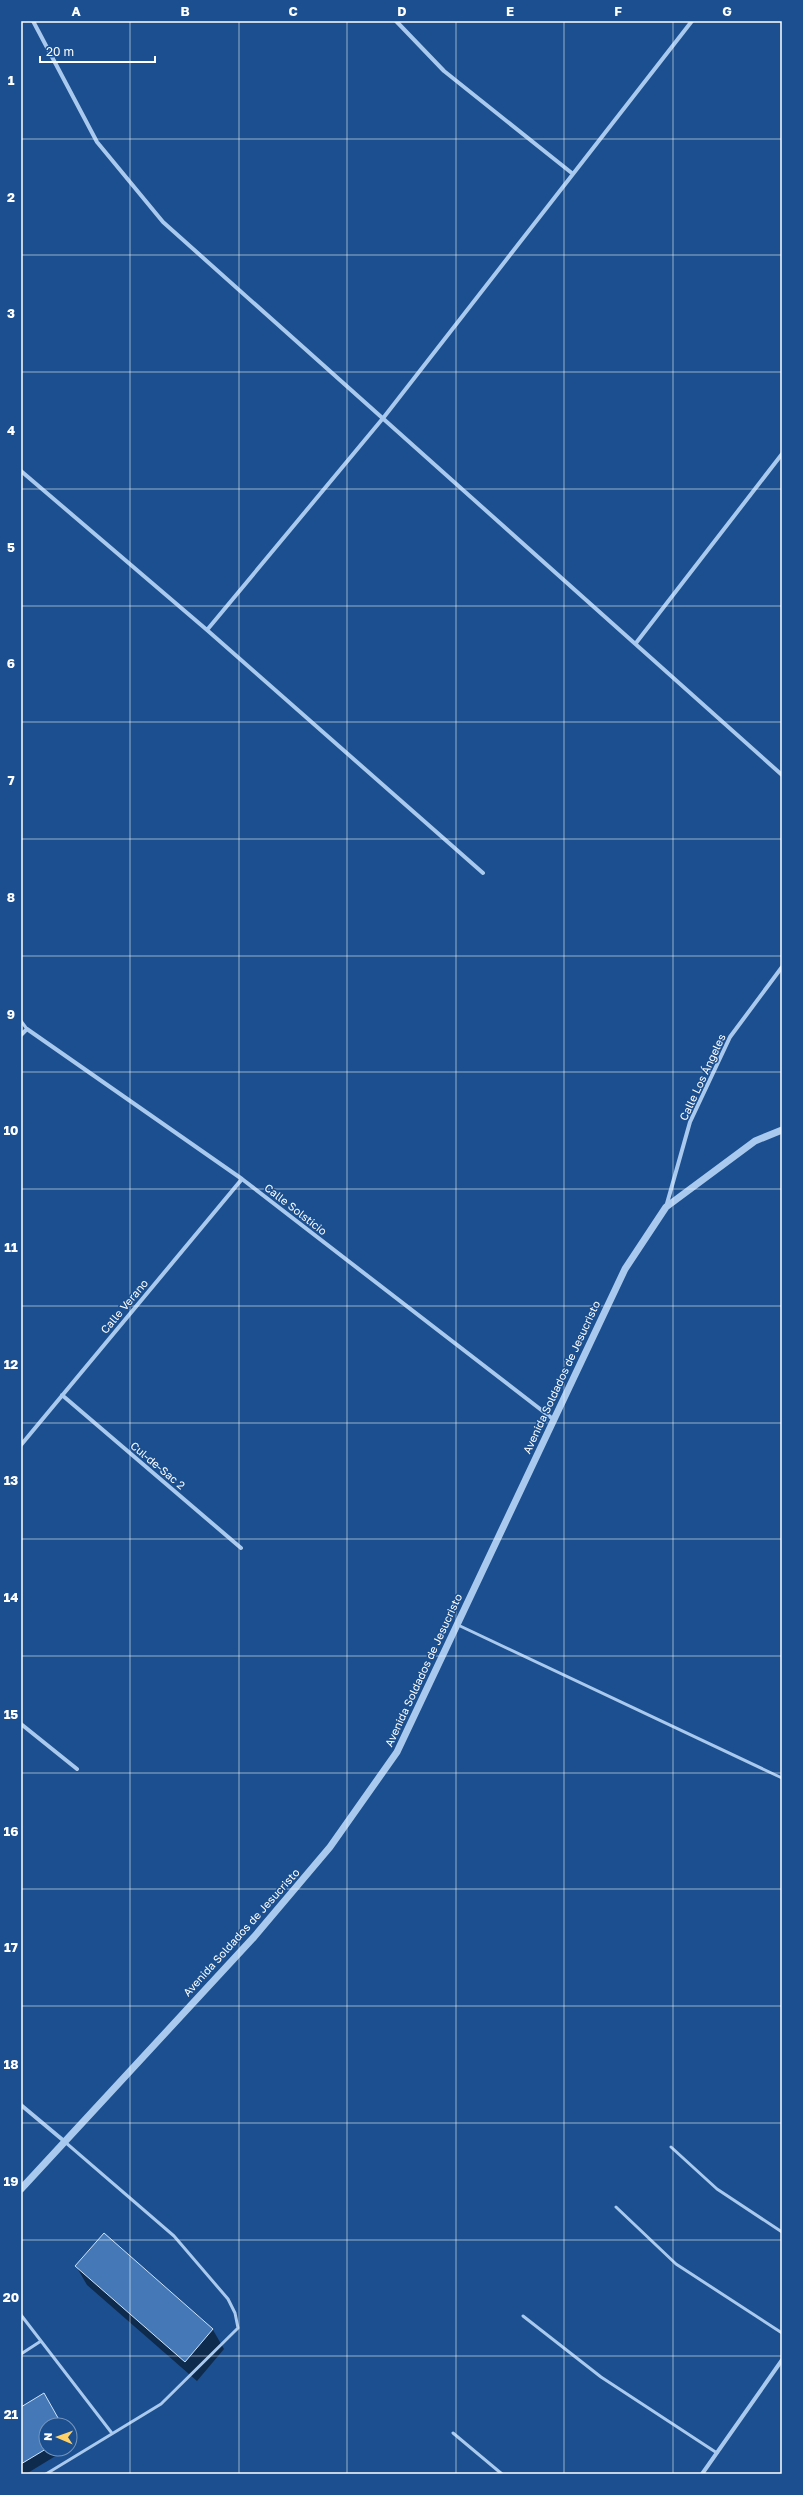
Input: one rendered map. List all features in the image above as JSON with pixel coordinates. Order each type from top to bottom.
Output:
[{"type":"street","points":[[33,21],[97,142],[163,222],[384,417],[782,775]]},
{"type":"street","points":[[396,21],[444,71],[573,174]]},
{"type":"street","points":[[207,630],[384,417],[692,21]]},
{"type":"street","points":[[636,643],[782,454]]},
{"type":"street","points":[[21,471],[207,630],[482,873]]},
{"type":"street","name":"Calle Los Ángeles","points":[[666,1207],[690,1122],[730,1037],[782,967]]},
{"type":"street","points":[[21,1035],[27,1029]]},
{"type":"street","name":"Calle Solsticio","points":[[27,1029],[242,1179],[553,1419]]},
{"type":"street","name":"Avenida Soldados de Jesucristo","points":[[21,2189],[254,1936],[330,1847],[397,1752],[625,1269],[666,1207],[755,1141],[782,1130]]},
{"type":"street","name":"Calle Verano","points":[[21,1445],[242,1179]]},
{"type":"street","name":"Cul-de-Sac 2","points":[[62,1395],[241,1548]]},
{"type":"street","points":[[21,1724],[77,1769]]},
{"type":"street","points":[[21,2105],[64,2141]]},
{"type":"street","points":[[702,2474],[782,2360]]},
{"type":"lane","points":[[21,1021],[27,1029]]},
{"type":"lane","points":[[456,1625],[782,1778]]},
{"type":"lane","points":[[46,2474],[112,2432],[161,2404],[238,2328],[235,2313],[228,2299],[174,2236],[64,2141]]},
{"type":"lane","points":[[672,2147],[717,2189],[782,2232]]},
{"type":"lane","points":[[616,2207],[676,2264],[782,2333]]},
{"type":"lane","points":[[21,2315],[112,2432]]},
{"type":"lane","points":[[524,2316],[601,2376],[717,2453]]},
{"type":"lane","points":[[21,2354],[41,2341]]},
{"type":"lane","points":[[453,2433],[502,2474]]},
{"type":"building","points":[[104,2233],[213,2329],[185,2362],[75,2266]]},
{"type":"building","points":[[44,2393],[58,2417],[38,2417],[38,2454],[21,2464],[21,2407]]}]
